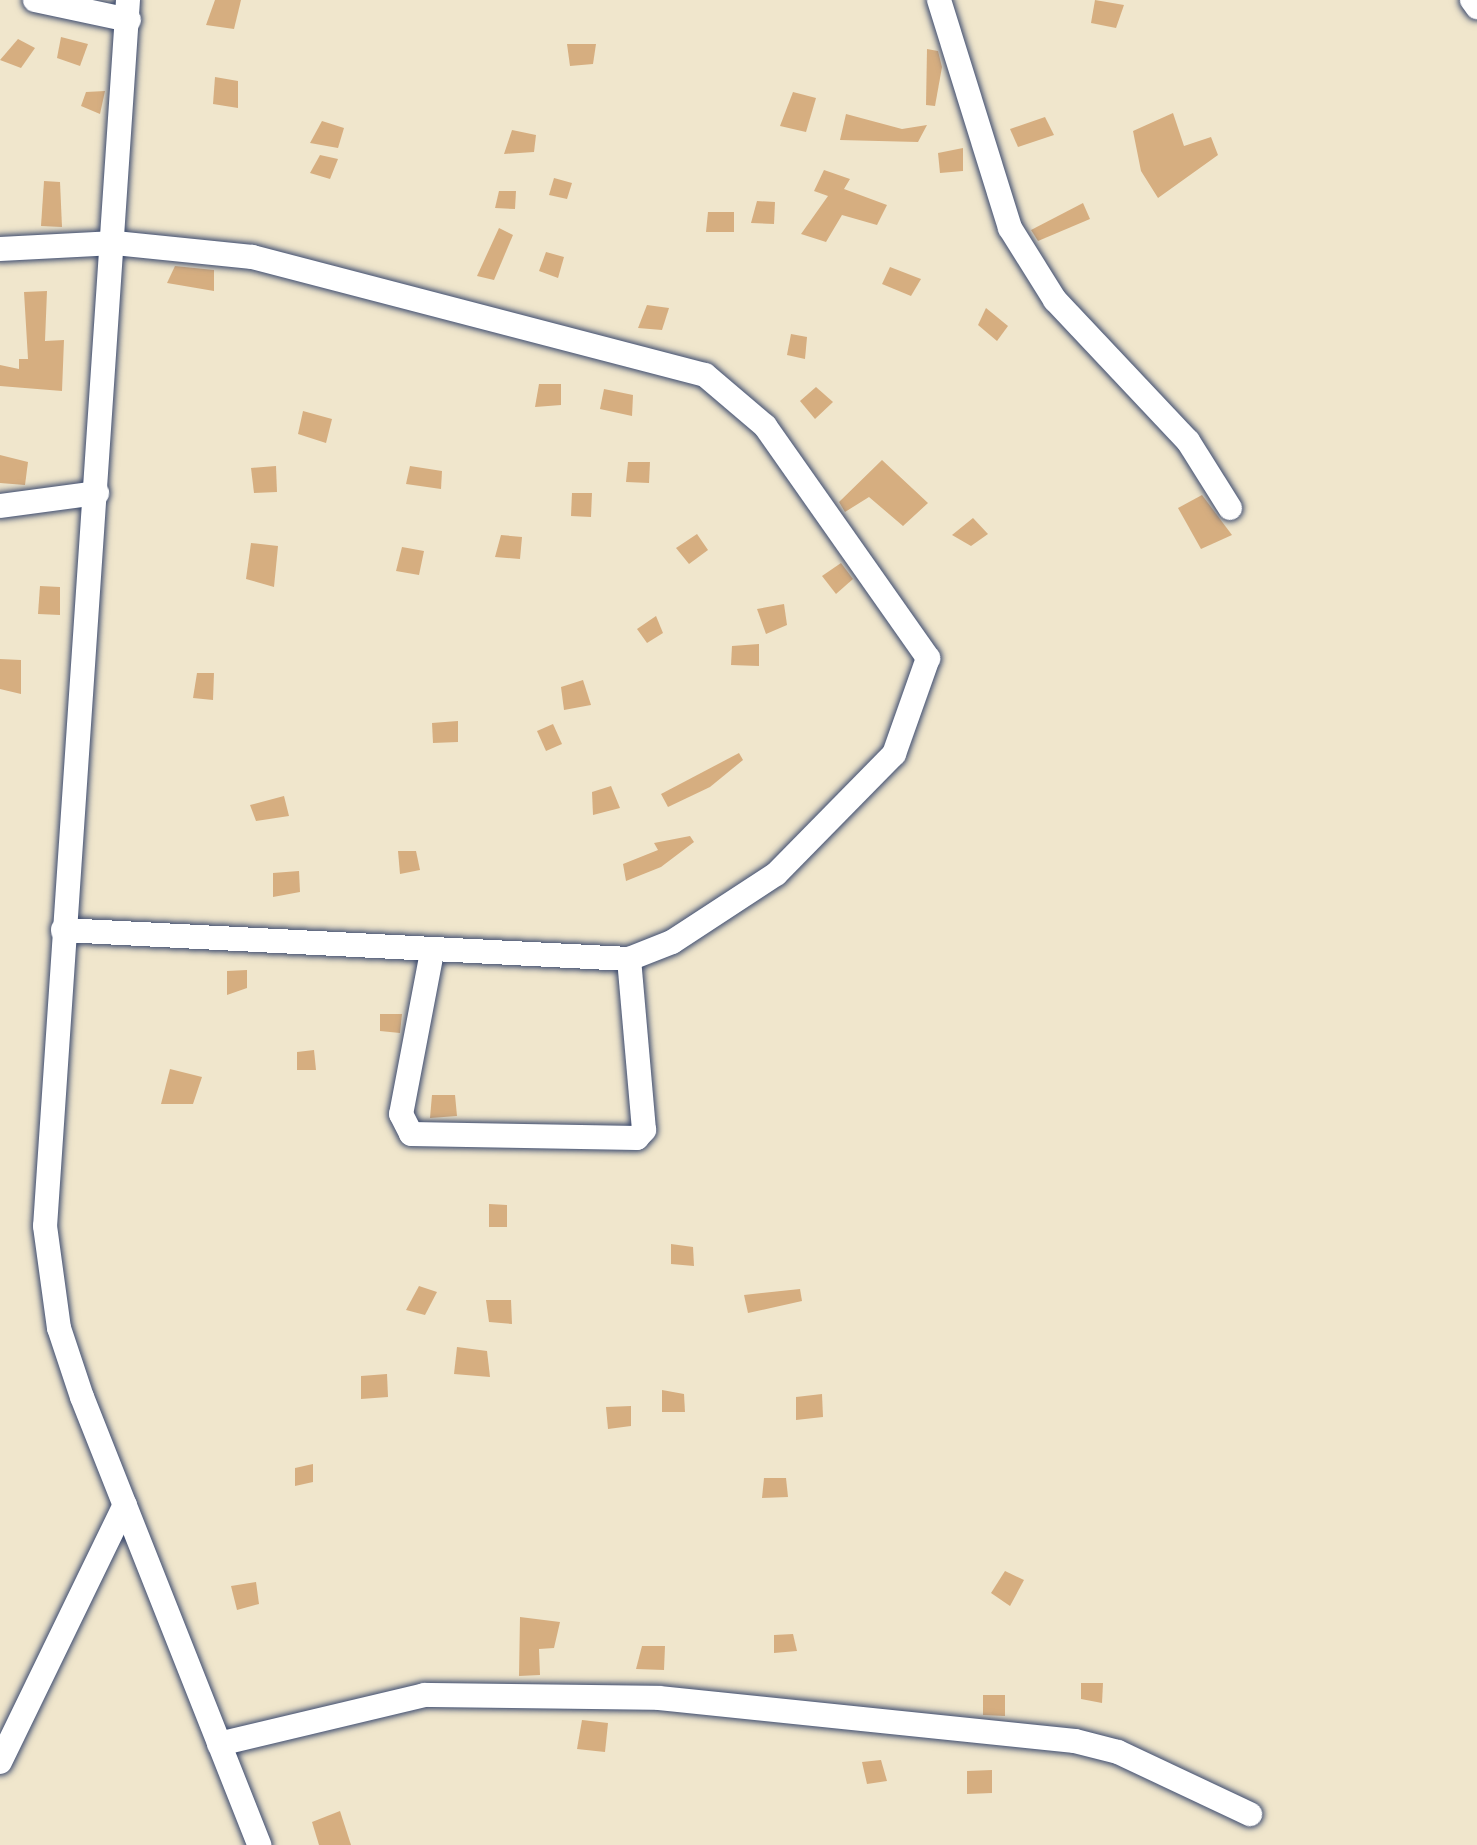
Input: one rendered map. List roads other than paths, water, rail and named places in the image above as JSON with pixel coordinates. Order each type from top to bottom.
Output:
[{"type":"street","points":[[35,0],[128,10],[45,1226],[59,1328],[259,1845]]},
{"type":"street","points":[[939,0],[1010,228],[1055,300],[1188,441],[1230,508]]},
{"type":"street","points":[[0,249],[115,243],[252,257],[369,283],[705,375],[765,426],[893,601],[928,658],[894,754],[776,874],[672,942],[628,959],[63,930]]},
{"type":"street","points":[[0,506],[98,493]]},
{"type":"street","points":[[432,952],[401,1114],[411,1134],[637,1138],[644,1130],[628,959]]},
{"type":"street","points":[[3,1748],[125,1505]]},
{"type":"street","points":[[219,1744],[424,1695],[659,1698],[1075,1741],[1118,1752],[1250,1814]]}]
